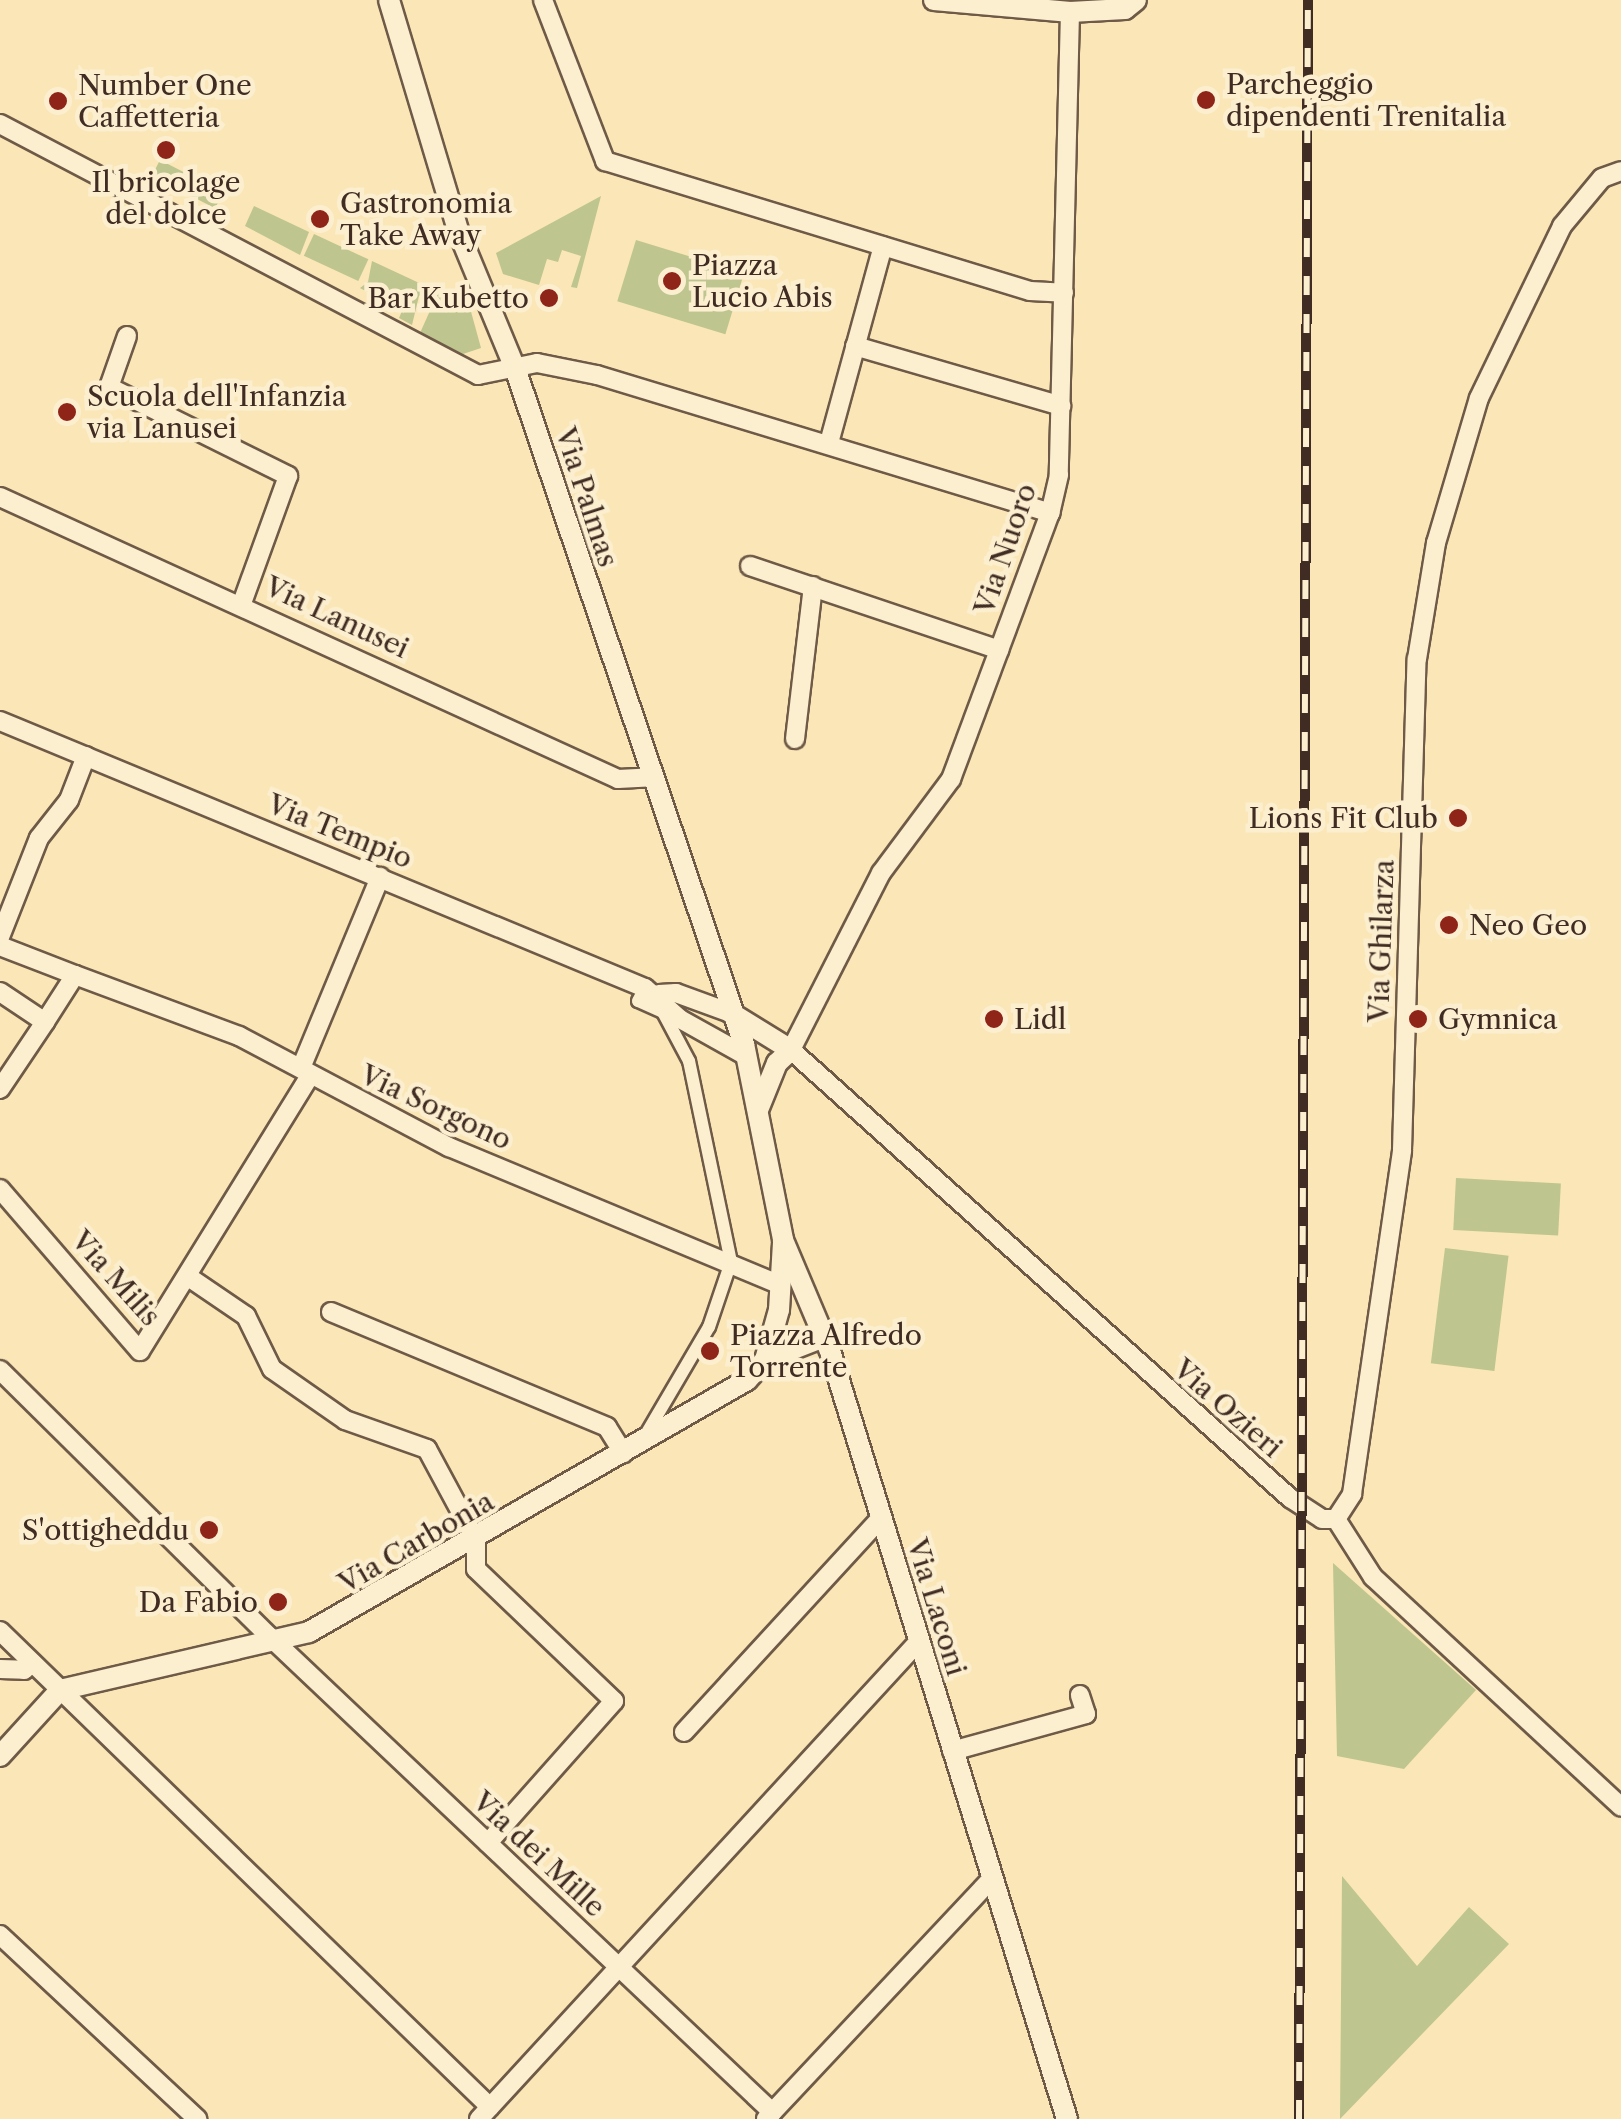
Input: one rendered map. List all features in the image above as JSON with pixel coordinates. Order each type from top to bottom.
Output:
[{"type":"street","name":"Via Palmas","points":[[388,0],[459,233],[515,368],[731,1013]]},
{"type":"street","points":[[542,0],[605,161],[1030,292],[1064,293]]},
{"type":"street","points":[[934,0],[1070,12],[1125,9],[1136,0],[1150,0]]},
{"type":"street","name":"Via Nuoro","points":[[765,1049],[881,873],[952,779],[1050,513],[1060,474],[1070,12]]},
{"type":"street","points":[[0,124],[478,376],[537,363],[598,375],[829,442],[1050,513]]},
{"type":"street","name":"Via Ghilarza","points":[[1336,1519],[1352,1494],[1402,1150],[1417,660],[1436,543],[1479,398],[1562,226],[1602,178],[1621,171]]},
{"type":"street","points":[[829,442],[882,246]]},
{"type":"street","points":[[127,336],[109,387],[288,476],[242,603]]},
{"type":"street","points":[[856,346],[1061,406]]},
{"type":"street","name":"Via Lanusei","points":[[0,498],[242,603],[618,778],[652,777]]},
{"type":"street","points":[[750,566],[998,650]]},
{"type":"street","points":[[795,739],[813,586]]},
{"type":"street","name":"Via Tempio","points":[[0,720],[652,991],[676,993],[731,1013]]},
{"type":"street","points":[[0,937],[39,838],[69,800],[86,756]]},
{"type":"street","points":[[190,1278],[305,1072],[380,877]]},
{"type":"street","name":"Via Sorgono","points":[[0,946],[239,1036],[449,1147],[776,1283]]},
{"type":"street","points":[[0,1089],[75,975]]},
{"type":"street","points":[[331,1312],[607,1427],[632,1447],[709,1326],[730,1262],[689,1061],[663,1012],[638,1001],[652,991]]},
{"type":"street","name":"Via Tempio","points":[[652,991],[680,1019],[765,1049]]},
{"type":"street","points":[[0,992],[45,1022]]},
{"type":"street","points":[[731,1013],[765,1049]]},
{"type":"street","name":"Via Ozieri","points":[[765,1049],[1290,1498],[1322,1519],[1336,1519]]},
{"type":"street","name":"Via Laconi","points":[[765,1049],[757,1112],[784,1240],[824,1337],[1067,2119]]},
{"type":"street","name":"Via Milis","points":[[0,1189],[140,1352],[190,1278],[246,1316],[272,1369],[346,1420],[427,1449],[476,1540],[476,1569],[614,1701],[488,1843]]},
{"type":"street","points":[[765,1360],[779,1310],[776,1283],[784,1240]]},
{"type":"street","name":"Via Carbonia","points":[[60,1690],[269,1636],[309,1632],[476,1540],[747,1380],[765,1360],[824,1337]]},
{"type":"street","name":"Via dei Mille","points":[[0,1370],[269,1636],[769,2116]]},
{"type":"street","points":[[684,1732],[881,1518]]},
{"type":"street","points":[[1336,1519],[1373,1577],[1621,1807]]},
{"type":"street","points":[[0,1631],[484,2113],[919,1642]]},
{"type":"street","points":[[0,1669],[24,1670],[32,1663]]},
{"type":"street","points":[[0,1756],[60,1690]]},
{"type":"street","points":[[952,1751],[1086,1714],[1080,1695]]},
{"type":"street","points":[[769,2116],[991,1879]]},
{"type":"street","points":[[0,1935],[197,2119]]},
{"type":"green space","points":[[160,160],[223,192],[215,208],[152,176]]},
{"type":"green space","points":[[601,196],[577,288],[571,287],[581,256],[562,250],[558,262],[547,259],[539,285],[503,274],[496,253]]},
{"type":"green space","points":[[254,206],[309,232],[300,255],[245,226]]},
{"type":"green space","points":[[314,234],[368,259],[358,281],[304,256]]},
{"type":"green space","points":[[636,240],[744,273],[725,334],[617,301]]},
{"type":"green space","points":[[372,261],[430,288],[419,296],[412,325],[399,318],[402,311],[360,288],[368,282]]},
{"type":"green space","points":[[438,293],[470,308],[481,348],[463,354],[420,333]]},
{"type":"green space","points":[[1456,1178],[1561,1183],[1558,1235],[1453,1230]]},
{"type":"green space","points":[[1445,1248],[1509,1256],[1494,1371],[1431,1363]]},
{"type":"green space","points":[[1333,1563],[1476,1690],[1404,1769],[1337,1756]]},
{"type":"green space","points":[[1342,1876],[1417,1966],[1469,1907],[1509,1944],[1340,2119]]},
{"type":"railway","points":[[1299,2119],[1308,0]]},
{"type":"place","name":"Parcheggio dipendenti Trenitalia","points":[[1206,100]]},
{"type":"place","name":"Number One Caffetteria","points":[[58,101]]},
{"type":"place","name":"Il bricolage del dolce","points":[[166,150]]},
{"type":"place","name":"Gastronomia Take Away","points":[[320,219]]},
{"type":"place","name":"Piazza Lucio Abis","points":[[672,281]]},
{"type":"place","name":"Bar Kubetto","points":[[549,298]]},
{"type":"place","name":"Scuola dell'Infanzia via Lanusei","points":[[67,412]]},
{"type":"place","name":"Lions Fit Club","points":[[1458,818]]},
{"type":"place","name":"Neo Geo","points":[[1449,925]]},
{"type":"place","name":"Lidl","points":[[994,1019]]},
{"type":"place","name":"Gymnica","points":[[1418,1019]]},
{"type":"place","name":"Piazza Alfredo Torrente","points":[[710,1351]]},
{"type":"place","name":"S'ottigheddu","points":[[209,1530]]},
{"type":"place","name":"Da Fabio","points":[[278,1602]]}]
